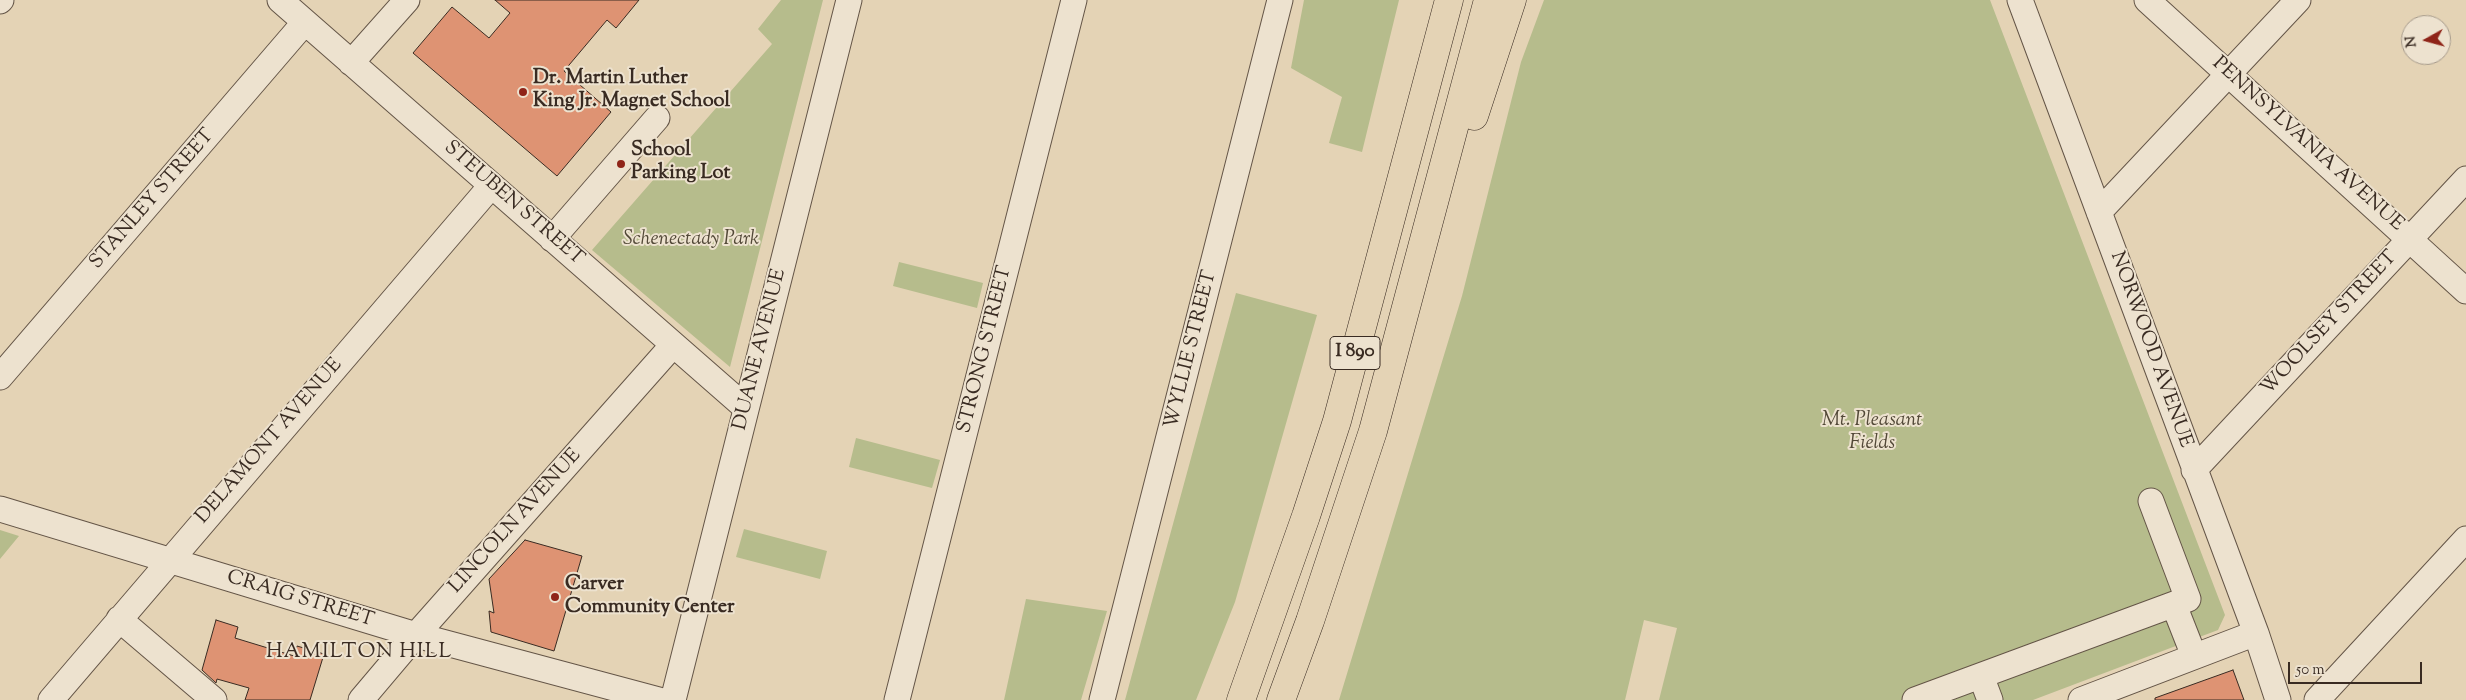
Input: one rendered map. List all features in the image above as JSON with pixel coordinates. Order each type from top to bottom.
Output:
[{"type":"highway","name":"I 890","points":[[1241,700],[1306,516],[1337,421],[1449,0]]},
{"type":"highway","name":"I 890","points":[[1281,700],[1310,621],[1373,432],[1488,0]]},
{"type":"highway","points":[[1424,243],[1479,103],[1512,0]]},
{"type":"street","name":"STEUBEN STREET","points":[[280,0],[746,408]]},
{"type":"street","points":[[352,63],[407,0]]},
{"type":"street","name":"DUANE AVENUE","points":[[673,700],[849,0]]},
{"type":"street","name":"STRONG STREET","points":[[897,700],[1074,0]]},
{"type":"street","name":"WYLLIE STREET","points":[[1102,700],[1280,0]]},
{"type":"street","name":"NORWOOD AVENUE","points":[[2020,0],[2256,633],[2278,700]]},
{"type":"street","name":"PENNSYLVANIA AVENUE","points":[[2147,0],[2466,291]]},
{"type":"street","points":[[2099,212],[2298,0]]},
{"type":"street","name":"STANLEY STREET","points":[[0,377],[305,22]]},
{"type":"street","points":[[552,239],[657,118]]},
{"type":"street","name":"WOOLSEY STREET","points":[[2194,470],[2466,179]]},
{"type":"street","name":"DELAMONT AVENUE","points":[[50,700],[492,186]]},
{"type":"street","name":"LINCOLN AVENUE","points":[[361,700],[416,635],[673,345]]},
{"type":"street","points":[[1916,700],[2188,599],[2151,501]]},
{"type":"street","name":"CRAIG STREET","points":[[0,509],[416,635],[659,700]]},
{"type":"street","points":[[2317,700],[2466,539]]},
{"type":"street","points":[[2174,605],[2194,656]]},
{"type":"street","points":[[119,619],[214,700]]},
{"type":"street","points":[[2081,700],[2256,633]]},
{"type":"street","points":[[1982,676],[1990,700]]},
{"type":"green space","name":"Schenectady Park","points":[[781,0],[823,0],[730,367],[592,250],[772,44],[758,29]]},
{"type":"green space","points":[[1304,0],[1399,0],[1362,152],[1329,143],[1342,97],[1291,68]]},
{"type":"green space","name":"Mt. Pleasant Fields","points":[[1544,0],[1990,0],[2225,615],[2218,630],[2033,700],[1659,700],[1677,628],[1644,620],[1625,700],[1339,700],[1462,296],[1521,62]]},
{"type":"green space","points":[[899,262],[983,283],[977,308],[893,286]]},
{"type":"green space","points":[[1236,293],[1317,315],[1235,602],[1196,700],[1125,700]]},
{"type":"green space","points":[[856,438],[940,460],[932,488],[849,467]]},
{"type":"green space","points":[[744,529],[827,551],[820,579],[736,557]]},
{"type":"green space","points":[[0,530],[19,536],[0,559]]},
{"type":"green space","points":[[1026,599],[1107,611],[1081,700],[1004,700]]},
{"type":"building","name":"Dr. Martin Luther King Jr. Magnet School","points":[[495,0],[639,0],[616,28],[607,20],[564,71],[611,112],[557,176],[413,53],[452,7],[489,38],[510,13]]},
{"type":"building","name":"Carver Community Center","points":[[525,540],[582,556],[554,651],[491,632],[489,611],[494,613],[489,579]]},
{"type":"building","points":[[216,620],[238,627],[235,638],[294,656],[297,646],[324,654],[310,700],[245,700],[249,688],[217,679],[216,683],[202,670]]},
{"type":"building","points":[[2233,670],[2244,700],[2155,700],[2155,698]]},
{"type":"place","name":"Dr. Martin Luther King Jr. Magnet School","points":[[523,92]]},
{"type":"place","name":"School Parking Lot","points":[[621,164]]},
{"type":"place","name":"Carver Community Center","points":[[555,597]]},
{"type":"district","name":"HAMILTON HILL","points":[[359,653]]}]
